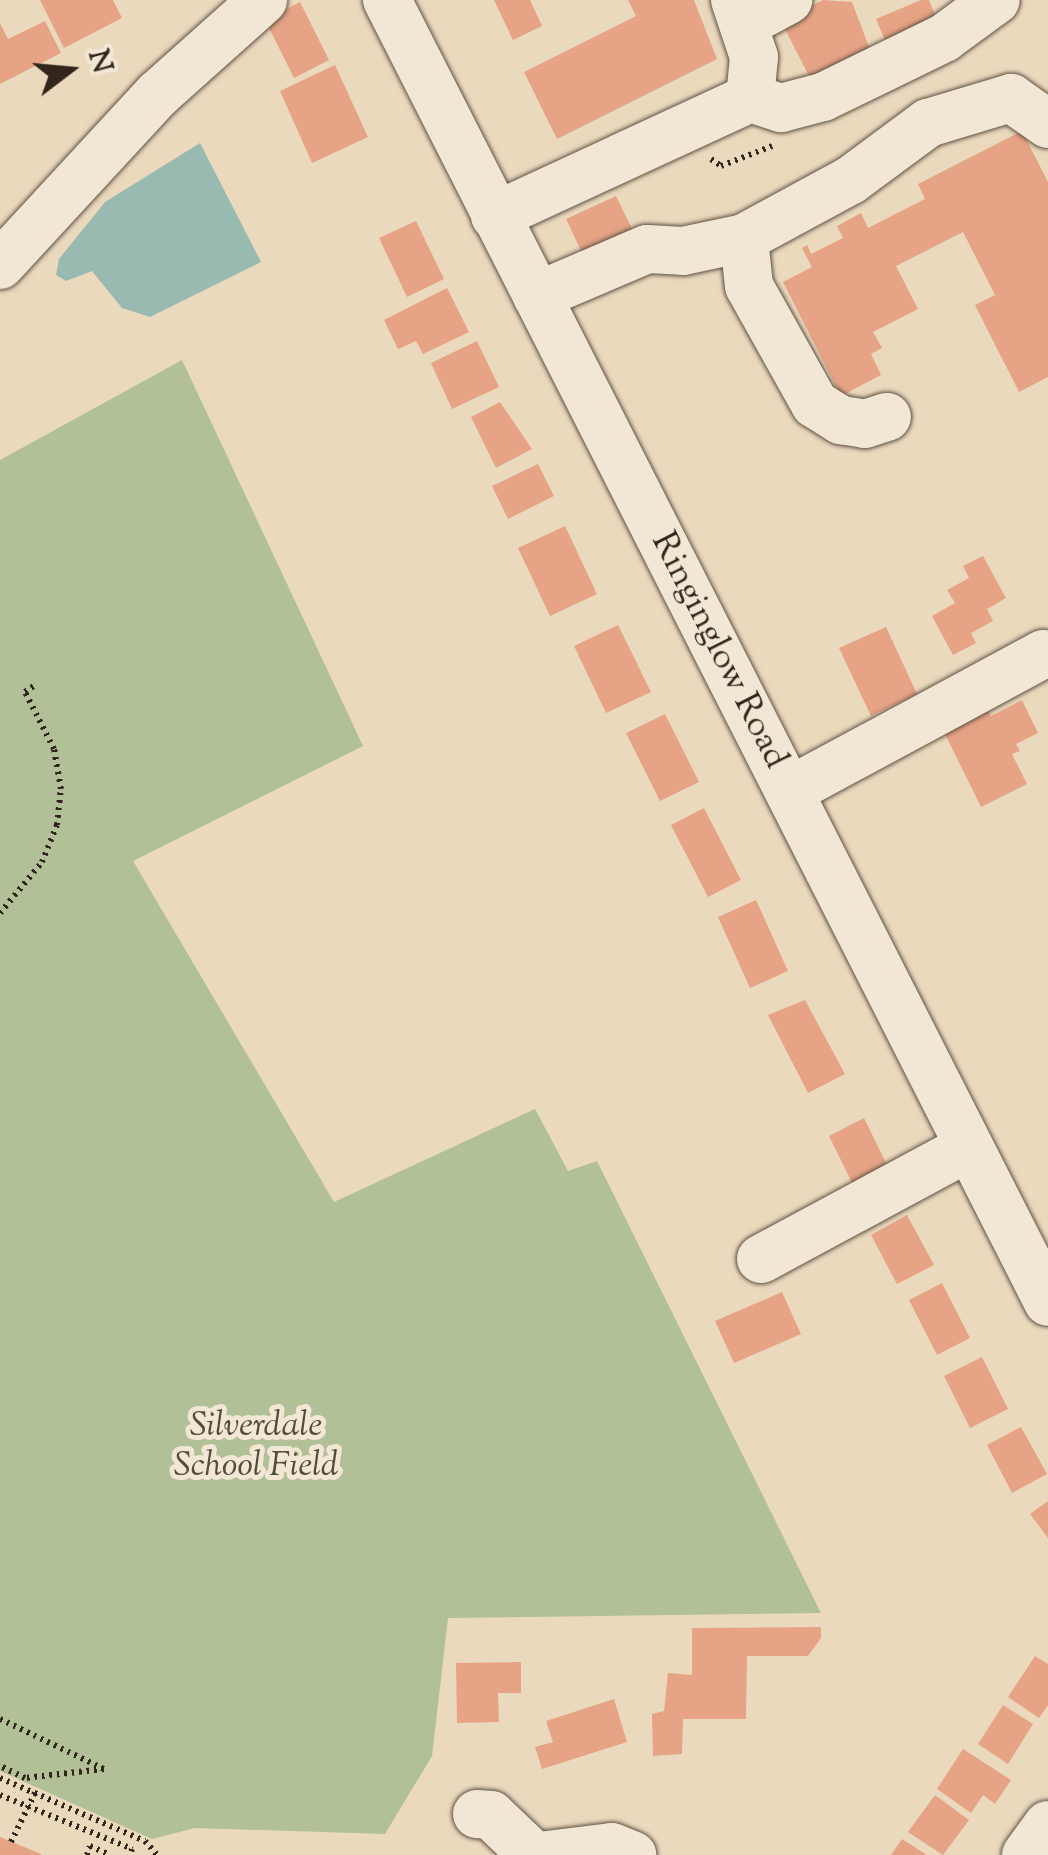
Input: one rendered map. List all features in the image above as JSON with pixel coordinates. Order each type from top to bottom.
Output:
[{"type":"street","points":[[0,265],[38,217],[158,94],[263,0]]},
{"type":"street","name":"Ringinglow Road","points":[[387,0],[1048,1302]]},
{"type":"street","points":[[495,216],[750,98],[780,108],[823,97],[944,38],[996,0]]},
{"type":"street","points":[[750,98],[757,7]]},
{"type":"street","points":[[538,296],[631,254],[720,247],[744,238],[851,180],[928,123],[1011,98],[1048,124]]},
{"type":"street","points":[[744,238],[749,286],[815,404],[840,420],[866,424],[887,417]]},
{"type":"street","points":[[789,791],[1043,654]]},
{"type":"street","points":[[761,1259],[970,1147]]},
{"type":"street","points":[[477,1814],[491,1815],[532,1855]]},
{"type":"street","points":[[1026,1855],[1048,1825]]},
{"type":"street","points":[[547,1855],[612,1846],[632,1855]]},
{"type":"path","points":[[0,912],[12,905],[42,862],[57,825],[62,790],[54,748],[24,692],[35,685]]},
{"type":"path","points":[[0,1720],[104,1769],[24,1778],[0,1766]]},
{"type":"path","points":[[0,1778],[145,1842],[157,1855]]},
{"type":"path","points":[[11,1842],[35,1793]]},
{"type":"path","points":[[0,1795],[132,1849],[130,1855]]},
{"type":"path","points":[[87,1855],[90,1846],[110,1855]]},
{"type":"green space","name":"Silverdale School Field","points":[[182,360],[363,746],[133,861],[334,1202],[535,1109],[568,1171],[597,1161],[821,1613],[448,1618],[432,1756],[385,1834],[195,1828],[152,1839],[0,1771],[0,460]]},
{"type":"water","points":[[200,143],[261,262],[150,317],[122,308],[92,271],[66,281],[56,275],[59,259],[105,202]]},
{"type":"building","points":[[40,0],[113,0],[122,18],[64,48]]},
{"type":"building","points":[[494,0],[530,0],[542,26],[513,40]]},
{"type":"building","points":[[628,0],[694,0],[717,59],[557,139],[524,72],[636,16]]},
{"type":"building","points":[[823,0],[852,2],[872,55],[813,84],[781,21]]},
{"type":"building","points":[[929,0],[938,22],[886,43],[876,19]]},
{"type":"building","points":[[300,2],[329,60],[294,78],[265,20]]},
{"type":"building","points":[[45,21],[61,53],[0,84],[0,23],[8,39]]},
{"type":"building","points":[[335,65],[368,137],[312,163],[280,91]]},
{"type":"building","points":[[1022,131],[1048,182],[1048,377],[1019,392],[975,305],[995,295],[963,232],[896,266],[918,309],[873,332],[882,348],[871,354],[881,375],[841,396],[783,282],[812,267],[802,248],[807,245],[811,254],[843,238],[837,226],[861,213],[868,228],[925,199],[918,184]]},
{"type":"building","points":[[616,196],[632,229],[582,253],[566,219]]},
{"type":"building","points":[[416,221],[444,279],[407,297],[379,238]]},
{"type":"building","points":[[447,288],[469,332],[423,354],[416,341],[398,349],[384,320]]},
{"type":"building","points":[[477,341],[499,387],[452,409],[431,363]]},
{"type":"building","points":[[500,402],[532,449],[496,468],[471,417]]},
{"type":"building","points":[[538,464],[554,496],[508,519],[492,486]]},
{"type":"building","points":[[565,526],[597,594],[550,616],[518,548]]},
{"type":"building","points":[[983,556],[1006,598],[987,609],[993,621],[971,633],[976,643],[953,655],[932,616],[955,603],[947,590],[969,578],[963,566]]},
{"type":"building","points":[[618,625],[651,692],[606,713],[574,646]]},
{"type":"building","points":[[886,627],[917,694],[871,716],[839,648]]},
{"type":"building","points":[[1022,700],[1038,733],[1016,744],[1020,751],[1012,754],[1027,784],[981,807],[943,730],[987,708],[991,716]]},
{"type":"building","points":[[665,714],[699,782],[660,801],[626,733]]},
{"type":"building","points":[[704,808],[741,880],[708,897],[671,825]]},
{"type":"building","points":[[756,900],[788,971],[750,988],[718,917]]},
{"type":"building","points":[[805,1000],[845,1074],[808,1093],[768,1015]]},
{"type":"building","points":[[864,1118],[894,1179],[859,1197],[829,1136]]},
{"type":"building","points":[[907,1215],[934,1265],[897,1284],[871,1235]]},
{"type":"building","points":[[942,1283],[970,1338],[937,1355],[909,1300]]},
{"type":"building","points":[[782,1292],[801,1334],[734,1363],[715,1321]]},
{"type":"building","points":[[982,1357],[1008,1409],[970,1428],[944,1376]]},
{"type":"building","points":[[1021,1427],[1047,1474],[1012,1493],[987,1445]]},
{"type":"building","points":[[1048,1501],[1048,1538],[1030,1514]]},
{"type":"building","points":[[821,1627],[821,1638],[808,1656],[747,1656],[746,1719],[683,1719],[682,1754],[653,1756],[652,1714],[664,1711],[668,1673],[692,1675],[692,1628]]},
{"type":"building","points":[[1035,1656],[1048,1664],[1048,1705],[1039,1718],[1008,1697]]},
{"type":"building","points":[[521,1662],[521,1693],[498,1693],[499,1722],[457,1723],[456,1663]]},
{"type":"building","points":[[614,1699],[627,1742],[542,1769],[535,1747],[553,1742],[546,1721]]},
{"type":"building","points":[[1003,1705],[1033,1724],[1008,1764],[978,1744]]},
{"type":"building","points":[[963,1749],[1011,1780],[995,1804],[983,1795],[971,1813],[937,1789]]},
{"type":"building","points":[[935,1795],[969,1820],[943,1855],[908,1832]]},
{"type":"building","points":[[0,1837],[41,1854],[41,1855],[0,1855]]},
{"type":"building","points":[[902,1839],[927,1855],[891,1855]]}]
